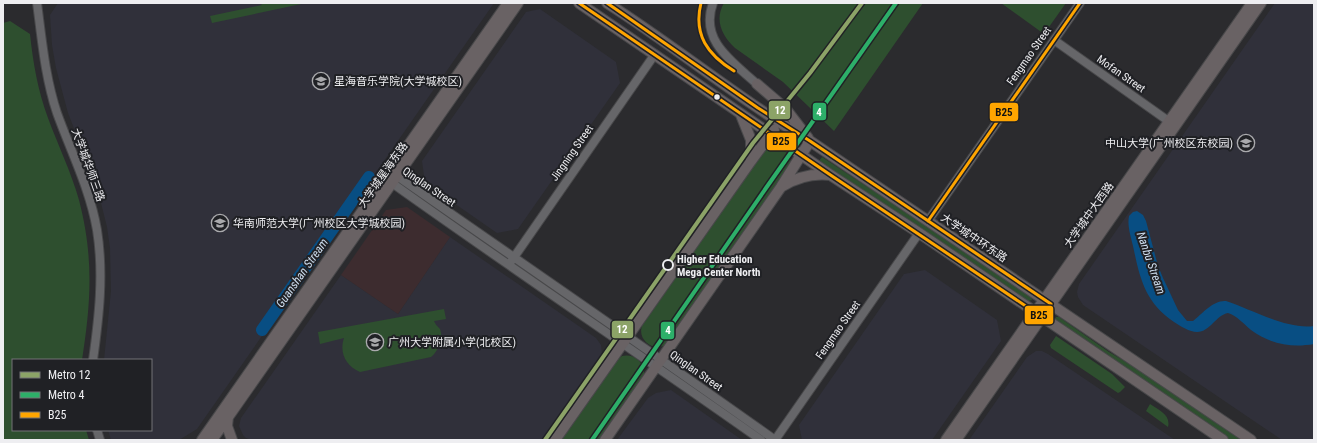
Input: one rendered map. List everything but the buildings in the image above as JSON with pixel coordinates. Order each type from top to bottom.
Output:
[{"type":"main road","name":"大学城星海东路","points":[[212,440],[392,178],[508,3]]},
{"type":"main road","name":"大学城星海东路","points":[[202,440],[518,3]]},
{"type":"main road","points":[[579,3],[1223,440]]},
{"type":"main road","name":"大学城中环东路","points":[[607,3],[664,41],[780,123],[810,141],[1251,440]]},
{"type":"main road","name":"大学城中大西路","points":[[1172,124],[1252,3]]},
{"type":"main road","name":"大学城中大西路","points":[[956,440],[1047,302],[1172,124],[1261,3]]},
{"type":"main road","points":[[605,440],[781,187],[810,141],[785,108],[757,84]]},
{"type":"main road","points":[[740,113],[751,140],[751,161]]},
{"type":"main road","points":[[555,440],[751,161],[780,123]]},
{"type":"main road","points":[[781,187],[803,176],[819,174],[832,176]]},
{"type":"main road","name":"大学城中大西路","points":[[946,440],[1039,315]]},
{"type":"main road","points":[[228,417],[227,426],[232,440]]},
{"type":"street","name":"大学城华师三路","points":[[37,3],[44,59],[51,91],[57,113],[85,183],[96,230],[100,265],[101,295],[93,359]]},
{"type":"street","points":[[714,3],[710,16],[713,39],[726,56],[757,84]]},
{"type":"street","name":"Fengmao Street","points":[[928,221],[1080,3]]},
{"type":"street","name":"Mofan Street","points":[[1054,40],[1172,124]]},
{"type":"street","name":"Jingning Street","points":[[511,262],[655,54]]},
{"type":"street","name":"Qinglan Street","points":[[392,178],[511,262],[775,440]]},
{"type":"street","name":"Fengmao Street","points":[[775,440],[919,233]]},
{"type":"street","name":"Qinglan Street","points":[[659,363],[761,440]]},
{"type":"shaded area","name":"华南师范大学(广州校区大学城校园)","points":[[58,3],[494,3],[372,178],[367,175],[259,329],[264,333],[197,429],[179,440],[111,440],[108,431],[152,431],[152,359],[104,359],[111,291],[110,248],[107,227],[100,199],[68,113],[56,68],[52,45],[50,15]]},
{"type":"shaded area","name":"中山大学(广州校区东校园)","points":[[1275,3],[1314,3],[1314,440],[1282,440],[1083,305],[1077,292],[1079,284]]},
{"type":"shaded area","points":[[540,9],[616,62],[620,83],[518,229],[497,233],[425,183],[422,161],[526,12]]},
{"type":"shaded area","points":[[407,207],[450,237],[398,314],[341,275],[386,210]]},
{"type":"shaded area","points":[[450,237],[596,338],[601,345],[602,354],[600,359],[542,440],[252,440],[243,435],[239,426],[241,418],[341,275],[398,314]]},
{"type":"shaded area","points":[[925,270],[997,320],[1001,341],[932,440],[802,440],[799,425],[904,274]]},
{"type":"shaded area","points":[[1036,351],[1042,351],[1048,354],[1175,440],[969,440],[1027,357]]},
{"type":"shaded area","points":[[671,390],[742,440],[617,440],[648,398],[656,393]]},
{"type":"green space","points":[[260,3],[306,3],[212,23],[210,16],[262,5]]},
{"type":"green space","points":[[724,3],[923,3],[834,131],[783,82],[730,43],[723,33],[720,22],[721,9]]},
{"type":"green space","points":[[1001,3],[1066,3],[1044,34]]},
{"type":"green space","points":[[10,21],[30,34],[34,66],[41,98],[79,200],[87,241],[90,280],[82,359],[12,359],[12,431],[86,431],[89,440],[3,440],[3,23]]},
{"type":"green space","points":[[770,147],[778,147],[787,153],[791,160],[791,164],[667,344],[657,347],[648,344],[642,336],[642,326],[765,150]]},
{"type":"green space","points":[[822,157],[890,200],[1031,297],[1032,300],[1028,301],[819,161]]},
{"type":"green space","points":[[444,309],[446,319],[434,321],[440,329],[441,341],[436,352],[431,357],[360,372],[347,363],[342,349],[344,338],[320,344],[318,332]]},
{"type":"green space","points":[[1056,317],[1059,317],[1109,352],[1138,369],[1243,440],[1230,440],[1057,322],[1055,319]]},
{"type":"green space","points":[[1056,336],[1112,374],[1125,387],[1118,393],[1051,348],[1050,345]]},
{"type":"green space","points":[[622,356],[631,356],[638,360],[643,367],[644,376],[598,440],[561,440],[618,359]]},
{"type":"green space","points":[[1150,404],[1166,416],[1168,419],[1168,427],[1146,411]]},
{"type":"water","name":"Nanbu Stream","points":[[1137,211],[1143,215],[1146,221],[1158,266],[1163,278],[1178,310],[1187,321],[1193,321],[1212,305],[1221,301],[1226,301],[1281,322],[1292,325],[1314,326],[1314,344],[1289,345],[1273,342],[1258,335],[1237,318],[1228,313],[1224,314],[1206,329],[1197,332],[1191,331],[1174,322],[1156,306],[1145,289],[1141,279],[1128,224],[1129,216],[1133,212]]},
{"type":"waterway","name":"Guanshan Stream","points":[[262,330],[369,177]]},
{"type":"metro line","name":"12","points":[[545,440],[753,143],[810,73],[862,3]]},
{"type":"metro line","name":"4","points":[[592,440],[896,3]]},
{"type":"transit line","name":"B25","points":[[579,3],[1042,317],[1051,304],[810,141],[758,108],[607,3]]},
{"type":"transit line","name":"B25","points":[[701,3],[699,25],[705,43],[717,58],[734,71]]},
{"type":"transit line","name":"B25","points":[[928,221],[1080,3]]},
{"type":"place","name":"星海音乐学院(大学城校区)","points":[[321,81]]},
{"type":"place","name":"中山大学(广州校区东校园)","points":[[1246,143]]},
{"type":"place","name":"华南师范大学(广州校区大学城校园)","points":[[220,223]]},
{"type":"place","name":"Higher Education Mega Center North","points":[[668,265]]},
{"type":"place","name":"广州大学附属小学(北校区)","points":[[375,342]]}]
